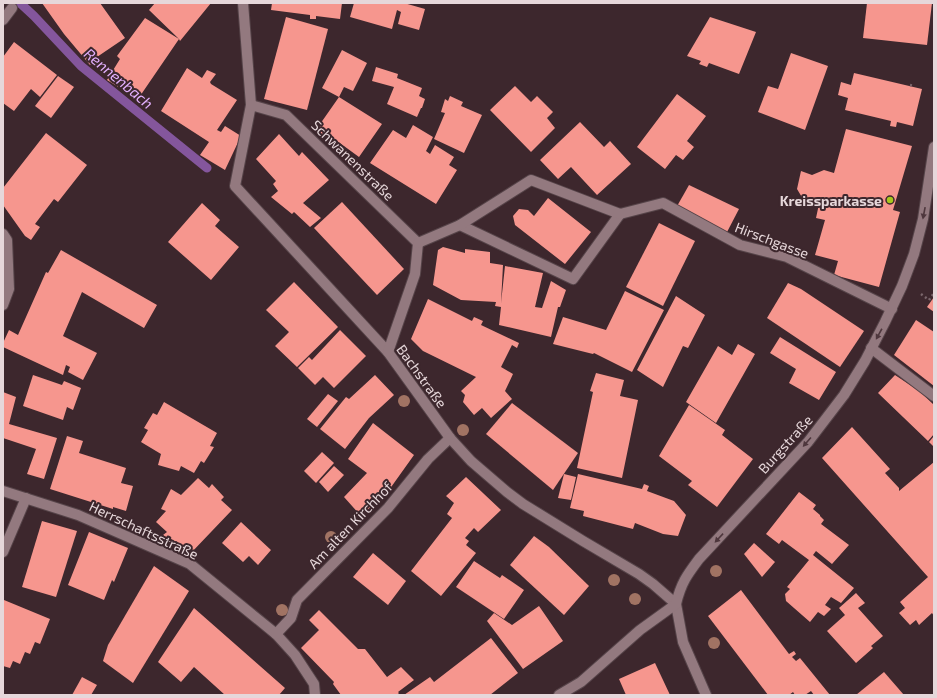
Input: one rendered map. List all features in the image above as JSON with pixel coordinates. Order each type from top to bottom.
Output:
[{"type":"street","points":[[242,3],[252,105]]},
{"type":"street","points":[[3,20],[12,8]]},
{"type":"street","name":"Schwanenstraße","points":[[252,105],[286,115],[418,242]]},
{"type":"street","name":"Bachstraße","points":[[252,105],[235,186],[388,352],[450,438],[471,461],[507,492],[559,527],[639,574],[654,584],[676,604]]},
{"type":"street","name":"Burgstraße","points":[[676,604],[679,588],[699,558],[808,442],[844,395],[871,348],[892,308],[907,273],[923,219],[934,147]]},
{"type":"street","points":[[388,352],[415,274],[418,242],[460,225],[531,180],[620,214],[573,279],[460,225]]},
{"type":"street","name":"Hirschgasse","points":[[620,214],[663,203],[740,245],[787,257],[892,308]]},
{"type":"street","points":[[3,234],[7,240],[9,289],[3,304]]},
{"type":"street","points":[[871,348],[934,396]]},
{"type":"street","name":"Am alten Kirchhof","points":[[276,634],[291,618],[297,600],[388,508],[428,459],[450,438]]},
{"type":"street","name":"Herrschaftsstraße","points":[[3,491],[78,514],[190,564],[276,634],[295,655],[314,684],[315,695]]},
{"type":"street","points":[[3,552],[26,498]]},
{"type":"street","points":[[559,695],[580,682],[640,630],[676,604],[683,642],[706,695]]},
{"type":"path","points":[[910,85],[914,86]]},
{"type":"path","points":[[918,292],[929,300],[934,293]]},
{"type":"building","points":[[42,3],[100,3],[125,38],[97,57],[99,59],[90,65],[64,34]]},
{"type":"building","points":[[155,3],[211,3],[180,41],[149,10]]},
{"type":"building","points":[[272,3],[342,3],[340,19],[316,16],[316,19],[310,19],[310,15],[271,10]]},
{"type":"building","points":[[354,3],[404,3],[425,9],[419,30],[398,24],[401,12],[397,10],[392,29],[350,17]]},
{"type":"building","points":[[867,3],[932,3],[927,45],[863,38]]},
{"type":"building","points":[[286,17],[328,29],[307,110],[264,99]]},
{"type":"building","points":[[710,17],[756,32],[739,74],[709,63],[707,67],[699,64],[701,61],[687,56]]},
{"type":"building","points":[[145,18],[179,39],[138,99],[107,80],[120,59],[117,56]]},
{"type":"building","points":[[14,42],[57,75],[40,97],[31,89],[14,111],[3,103],[3,57]]},
{"type":"building","points":[[342,50],[367,63],[353,91],[344,87],[339,97],[322,88]]},
{"type":"building","points":[[791,53],[828,66],[805,130],[758,112],[768,86],[778,89]]},
{"type":"building","points":[[376,67],[398,74],[397,78],[422,88],[419,96],[425,99],[417,117],[387,104],[394,87],[372,81]]},
{"type":"building","points":[[187,68],[202,78],[207,70],[216,74],[210,82],[211,84],[237,100],[217,130],[221,132],[225,126],[241,136],[225,170],[200,155],[209,142],[161,111]]},
{"type":"building","points":[[854,73],[922,89],[913,126],[897,122],[896,127],[890,126],[891,121],[845,110],[848,98],[838,95],[841,82],[851,85]]},
{"type":"building","points":[[58,76],[74,87],[51,118],[35,106]]},
{"type":"building","points":[[515,86],[531,102],[537,96],[553,112],[547,118],[555,128],[531,152],[490,110]]},
{"type":"building","points":[[677,94],[706,116],[687,141],[694,147],[683,160],[676,155],[665,169],[637,147]]},
{"type":"building","points":[[450,96],[463,102],[461,106],[482,115],[464,153],[434,139],[445,113],[441,112],[445,99],[448,101]]},
{"type":"building","points":[[339,97],[382,124],[359,157],[333,138],[330,142],[319,134],[322,130],[318,127]]},
{"type":"building","points":[[580,122],[604,147],[610,141],[631,164],[597,195],[571,167],[558,179],[540,160]]},
{"type":"building","points":[[413,125],[433,137],[426,151],[430,154],[435,145],[454,157],[449,165],[457,170],[436,204],[370,163],[393,130],[406,138]]},
{"type":"building","points":[[846,129],[912,146],[893,210],[900,212],[879,287],[834,275],[838,261],[815,255],[825,220],[816,218],[819,204],[803,199],[797,189],[801,171],[812,175],[824,170],[834,173]]},
{"type":"building","points":[[46,133],[87,165],[58,202],[54,199],[35,224],[40,227],[31,240],[25,236],[3,205],[3,188]]},
{"type":"building","points":[[279,134],[299,156],[302,152],[329,180],[303,203],[321,218],[310,227],[294,212],[292,214],[271,197],[278,191],[273,184],[276,181],[256,159]]},
{"type":"building","points":[[689,185],[739,209],[726,234],[676,208]]},
{"type":"building","points":[[548,198],[591,232],[565,264],[515,225],[513,216],[519,209],[528,210],[534,216]]},
{"type":"building","points":[[342,202],[404,269],[377,295],[314,228]]},
{"type":"building","points":[[202,203],[220,220],[215,226],[239,247],[211,280],[168,242]]},
{"type":"building","points":[[659,223],[695,241],[663,306],[626,287]]},
{"type":"building","points":[[443,247],[465,253],[465,249],[490,252],[490,263],[503,265],[501,303],[505,266],[543,273],[535,307],[542,308],[551,281],[566,290],[560,307],[558,307],[551,337],[499,325],[501,307],[495,306],[496,302],[461,300],[433,285],[438,250]]},
{"type":"building","points":[[61,250],[157,305],[144,328],[82,292],[63,336],[97,353],[83,380],[68,372],[70,367],[66,365],[63,375],[3,347],[3,343],[9,330],[18,335],[46,272],[48,273]]},
{"type":"building","points":[[294,282],[338,327],[297,367],[275,346],[289,332],[266,310]]},
{"type":"building","points":[[788,283],[801,289],[864,331],[840,367],[767,318]]},
{"type":"building","points":[[625,291],[664,310],[632,372],[594,353],[553,344],[563,317],[606,330]]},
{"type":"building","points":[[676,296],[705,315],[688,348],[683,346],[663,387],[637,370]]},
{"type":"building","points":[[934,297],[934,312],[927,307]]},
{"type":"building","points":[[428,299],[472,321],[474,317],[483,321],[481,325],[519,343],[517,348],[512,345],[501,367],[513,374],[505,391],[512,399],[491,418],[482,408],[474,415],[463,402],[465,395],[461,391],[476,377],[423,351],[411,339]]},
{"type":"building","points":[[916,320],[934,332],[934,386],[894,355]]},
{"type":"building","points":[[340,330],[366,356],[334,388],[323,377],[315,385],[298,368],[309,357],[312,360]]},
{"type":"building","points":[[780,337],[836,372],[819,400],[789,383],[796,369],[770,353]]},
{"type":"building","points":[[738,344],[755,354],[716,423],[686,402],[718,346],[732,355]]},
{"type":"building","points":[[596,373],[624,380],[620,396],[638,400],[622,478],[577,468],[593,392],[590,391]]},
{"type":"building","points":[[33,375],[62,385],[64,381],[81,388],[73,410],[67,407],[63,420],[23,406]]},
{"type":"building","points":[[375,375],[394,395],[369,418],[345,449],[320,429],[346,397],[349,399]]},
{"type":"building","points":[[895,375],[916,388],[934,405],[934,434],[928,441],[878,393]]},
{"type":"building","points":[[3,392],[16,397],[9,424],[57,438],[44,479],[27,474],[36,449],[3,438]]},
{"type":"building","points":[[328,394],[338,401],[317,427],[307,419]]},
{"type":"building","points":[[164,402],[217,433],[210,446],[214,447],[204,463],[201,461],[194,473],[181,466],[179,471],[158,465],[161,454],[141,442],[148,430],[144,428],[153,413],[157,415]]},
{"type":"building","points":[[512,403],[578,453],[553,490],[486,434]]},
{"type":"building","points":[[689,405],[725,430],[722,435],[753,459],[717,507],[688,485],[692,481],[659,456]]},
{"type":"building","points":[[373,423],[414,455],[389,490],[361,516],[344,497],[367,473],[348,459]]},
{"type":"building","points":[[852,427],[890,469],[885,473],[899,488],[899,491],[934,462],[934,616],[932,613],[919,625],[916,620],[910,625],[899,613],[905,608],[900,602],[928,577],[822,458]]},
{"type":"building","points":[[67,436],[83,441],[79,453],[126,468],[121,483],[133,486],[126,511],[113,507],[113,509],[50,489]]},
{"type":"building","points":[[934,436],[934,447],[929,442]]},
{"type":"building","points":[[322,452],[334,463],[316,483],[304,471]]},
{"type":"building","points":[[334,466],[344,475],[328,492],[319,482]]},
{"type":"building","points":[[564,474],[576,477],[571,500],[558,498]]},
{"type":"building","points":[[578,474],[642,489],[644,484],[649,486],[647,491],[674,501],[686,515],[678,536],[663,534],[635,523],[633,529],[583,516],[584,511],[570,508]]},
{"type":"building","points":[[466,477],[501,510],[478,532],[474,528],[465,538],[469,541],[466,545],[476,553],[441,596],[411,571],[452,518],[447,514],[454,503],[446,496]]},
{"type":"building","points":[[198,478],[209,488],[212,484],[224,497],[221,500],[232,510],[190,554],[180,544],[177,547],[163,535],[167,532],[156,522],[166,511],[161,509],[171,489],[181,495]]},
{"type":"building","points":[[799,492],[816,505],[813,509],[824,520],[821,524],[849,545],[832,564],[816,551],[813,555],[854,588],[841,603],[831,597],[825,605],[831,609],[824,616],[818,612],[810,622],[786,601],[785,594],[790,589],[787,587],[809,560],[782,540],[779,544],[766,534]]},
{"type":"building","points":[[42,521],[77,531],[56,597],[22,587]]},
{"type":"building","points":[[241,522],[271,550],[258,565],[249,556],[243,562],[222,543]]},
{"type":"building","points":[[89,532],[128,548],[114,582],[112,580],[104,600],[68,585]]},
{"type":"building","points":[[534,536],[549,547],[589,586],[564,615],[510,565]]},
{"type":"building","points":[[754,543],[775,562],[762,577],[744,554]]},
{"type":"building","points":[[373,553],[406,581],[388,605],[353,577]]},
{"type":"building","points":[[474,561],[500,578],[502,575],[524,590],[504,619],[456,587]]},
{"type":"building","points":[[154,566],[189,591],[133,683],[103,661],[108,645]]},
{"type":"building","points":[[741,590],[789,654],[794,651],[796,654],[792,657],[796,661],[800,658],[830,695],[814,695],[811,691],[805,695],[795,695],[793,692],[789,695],[768,695],[708,616]]},
{"type":"building","points":[[856,593],[865,603],[858,608],[883,636],[871,646],[873,648],[856,663],[827,631],[845,615],[839,608]]},
{"type":"building","points":[[4,600],[50,619],[40,644],[35,642],[30,654],[25,652],[20,664],[13,661],[10,668],[3,666]]},
{"type":"building","points":[[539,606],[563,641],[523,669],[487,621],[494,613],[512,625]]},
{"type":"building","points":[[194,608],[285,688],[279,695],[225,695],[194,667],[181,682],[158,662]]},
{"type":"building","points":[[319,610],[358,649],[365,649],[387,677],[401,667],[414,680],[398,692],[399,693],[397,695],[341,695],[333,684],[334,682],[301,648],[319,630],[309,620]]},
{"type":"building","points":[[491,638],[518,673],[490,695],[404,695],[430,677],[434,682]]},
{"type":"building","points":[[655,663],[670,695],[626,695],[619,679]]},
{"type":"building","points":[[884,672],[904,695],[856,695]]},
{"type":"building","points":[[82,677],[97,685],[91,695],[72,695]]},
{"type":"waterway","name":"Rennenbach","points":[[20,3],[81,66],[207,168]]},
{"type":"place","name":"Kreissparkasse","points":[[890,200]]}]
